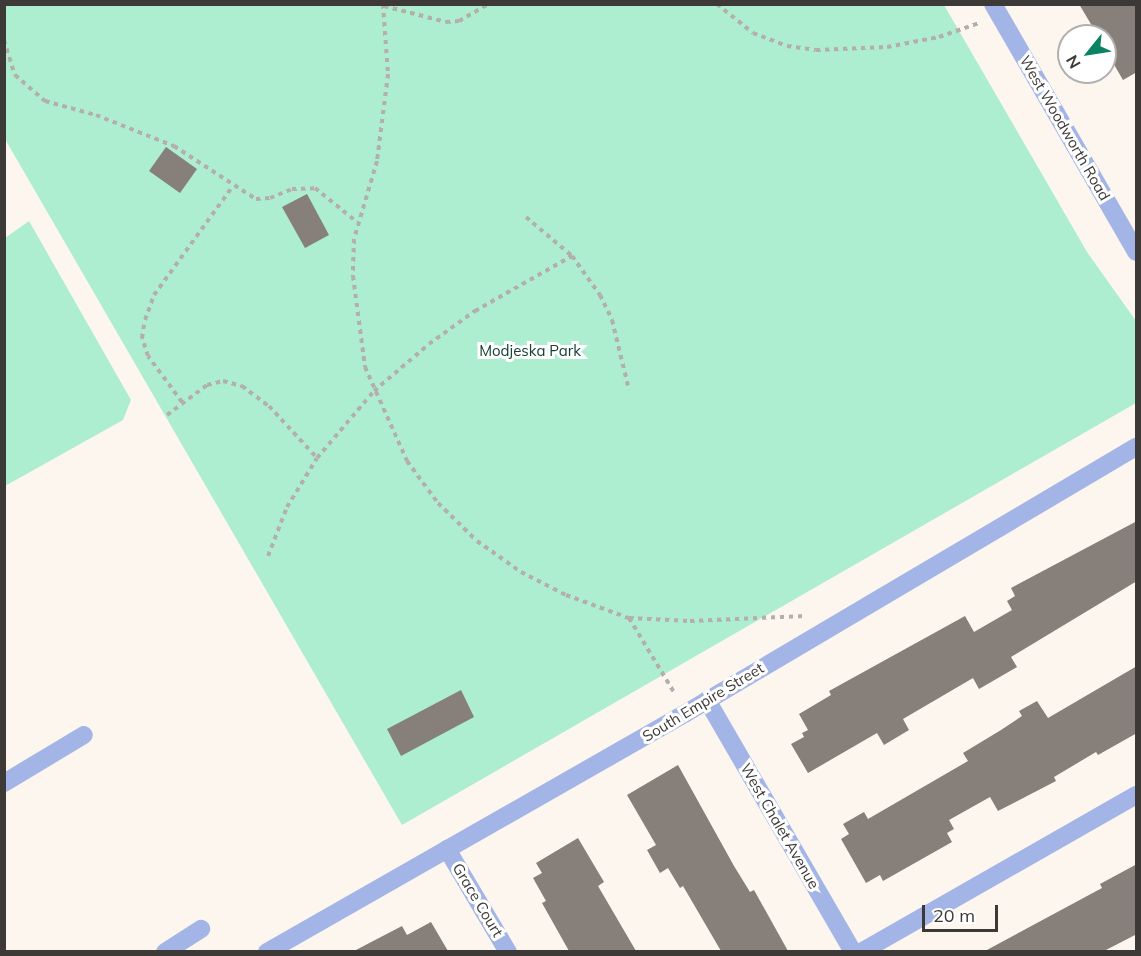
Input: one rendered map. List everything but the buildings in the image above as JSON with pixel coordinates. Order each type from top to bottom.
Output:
[{"type":"street","name":"West Woodworth Road","points":[[996,10],[1137,252]]},
{"type":"street","name":"South Empire Street","points":[[267,951],[686,713],[1137,447]]},
{"type":"street","name":"West Chalet Avenue","points":[[707,700],[853,951]]},
{"type":"street","points":[[4,783],[84,735]]},
{"type":"street","points":[[861,951],[1137,795]]},
{"type":"street","name":"Grace Court","points":[[447,849],[508,951]]},
{"type":"street","points":[[165,951],[201,929]]},
{"type":"path","points":[[488,4],[459,21],[446,22],[384,5],[388,74],[377,161],[357,222],[353,276],[356,320],[365,367],[406,461],[438,503],[477,541],[530,577],[629,618],[690,621],[812,616]]},
{"type":"path","points":[[717,4],[753,33],[787,46],[816,50],[897,45],[939,37],[996,10]]},
{"type":"path","points":[[4,40],[15,75],[31,93],[174,146],[256,199],[270,198],[292,189],[315,188],[357,222]]},
{"type":"path","points":[[182,402],[148,356],[142,338],[144,320],[154,295],[233,186]]},
{"type":"path","points":[[526,217],[572,256],[600,295],[612,320],[629,390]]},
{"type":"path","points":[[268,556],[287,507],[317,458],[374,391],[429,344],[475,311],[572,256]]},
{"type":"path","points":[[167,415],[207,385],[223,381],[242,386],[276,413],[317,458]]},
{"type":"path","points":[[629,618],[686,713]]},
{"type":"green space","name":"Modjeska Park","points":[[4,5],[944,5],[1087,252],[1136,321],[1136,403],[402,825],[5,139]]},
{"type":"green space","points":[[29,221],[131,400],[123,420],[5,486],[5,238]]}]
